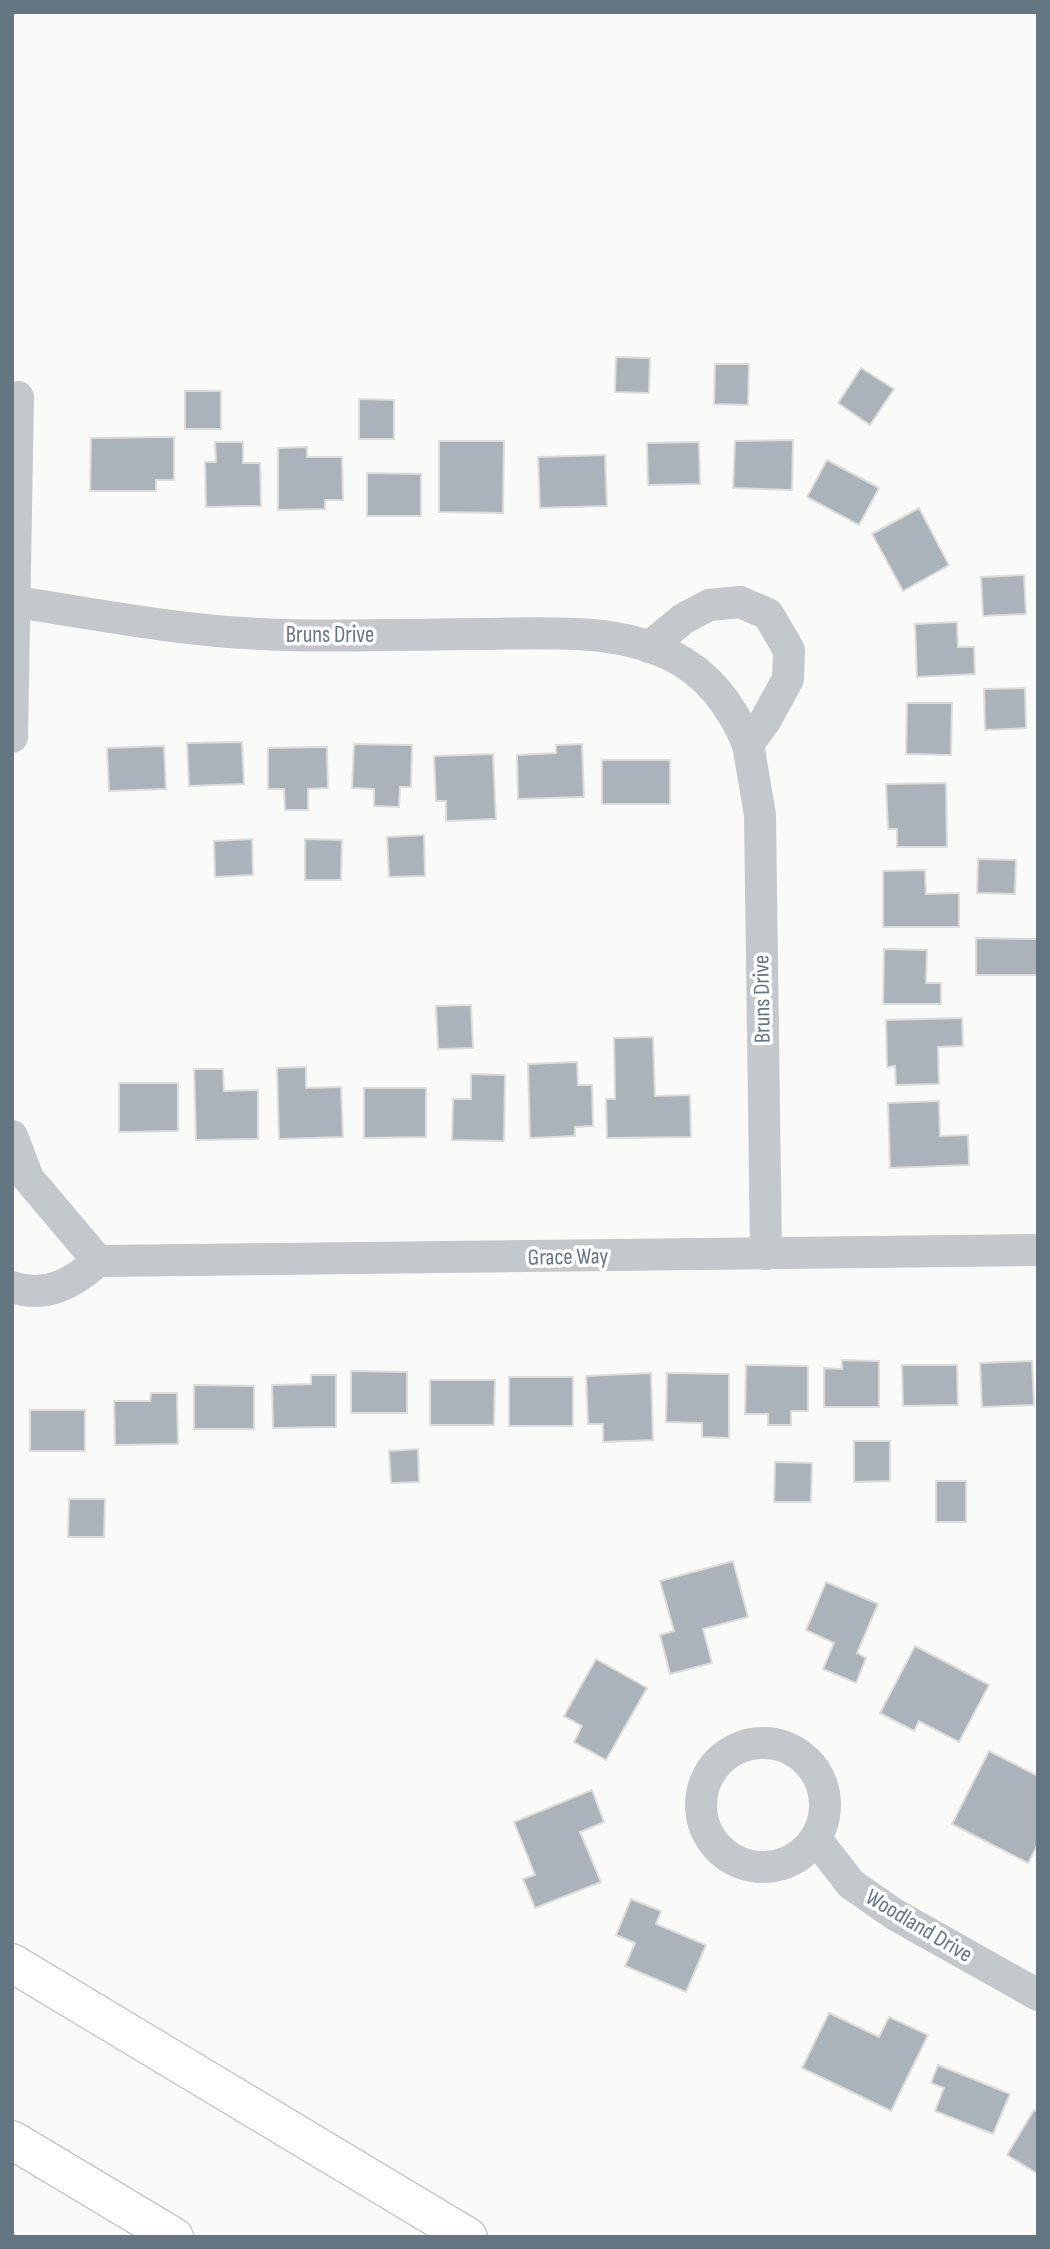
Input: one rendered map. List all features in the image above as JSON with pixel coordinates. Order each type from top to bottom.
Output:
[{"type":"highway","points":[[12,1963],[468,2237]]},
{"type":"highway","points":[[12,2140],[174,2237]]},
{"type":"street","points":[[12,737],[18,397]]},
{"type":"street","name":"Bruns Drive","points":[[14,602],[180,628],[245,633],[545,633],[596,636],[649,647],[690,667],[711,683],[736,716],[748,744],[760,816],[766,1254]]},
{"type":"street","points":[[649,647],[683,619],[709,605],[740,602],[768,614],[789,650],[788,679],[748,744]]},
{"type":"street","points":[[12,1136],[18,1169],[97,1261],[78,1278],[59,1288],[29,1293],[12,1287]]},
{"type":"street","name":"Grace Way","points":[[97,1261],[1038,1250]]},
{"type":"street","name":"Woodland Drive","points":[[816,1839],[851,1884],[872,1899],[1038,1995]]},
{"type":"building","points":[[616,357],[650,358],[649,393],[615,392]]},
{"type":"building","points":[[715,364],[749,364],[748,405],[714,404]]},
{"type":"building","points":[[861,368],[894,389],[870,425],[838,403]]},
{"type":"building","points":[[185,391],[221,391],[221,429],[185,429]]},
{"type":"building","points":[[359,399],[394,400],[394,439],[359,439]]},
{"type":"building","points":[[174,437],[174,480],[156,480],[156,491],[90,491],[91,438]]},
{"type":"building","points":[[793,440],[792,490],[733,488],[735,441]]},
{"type":"building","points":[[439,441],[504,441],[503,513],[439,512]]},
{"type":"building","points":[[215,442],[243,442],[243,463],[260,463],[261,506],[206,507],[205,462],[216,462]]},
{"type":"building","points":[[699,442],[700,484],[648,485],[647,443]]},
{"type":"building","points":[[307,447],[307,457],[342,457],[343,500],[325,500],[325,509],[278,510],[278,448]]},
{"type":"building","points":[[605,455],[607,506],[540,508],[538,457]]},
{"type":"building","points":[[827,460],[879,488],[859,525],[807,497]]},
{"type":"building","points":[[367,473],[421,474],[421,516],[367,516]]},
{"type":"building","points":[[919,508],[949,565],[903,591],[872,534]]},
{"type":"building","points":[[1024,575],[1026,614],[983,616],[981,577]]},
{"type":"building","points":[[957,622],[958,647],[974,647],[975,674],[917,677],[915,624]]},
{"type":"building","points":[[1025,688],[1026,728],[985,730],[984,689]]},
{"type":"building","points":[[907,703],[952,703],[951,755],[906,754]]},
{"type":"building","points":[[242,742],[244,784],[189,786],[187,743]]},
{"type":"building","points":[[354,744],[412,745],[411,787],[400,787],[399,807],[374,806],[374,789],[352,788]]},
{"type":"building","points":[[582,744],[584,797],[518,799],[517,755],[556,753],[556,745]]},
{"type":"building","points":[[164,746],[166,789],[109,791],[107,748]]},
{"type":"building","points":[[327,747],[328,788],[308,789],[308,810],[285,810],[284,789],[268,789],[268,748]]},
{"type":"building","points":[[493,754],[496,819],[446,821],[446,801],[436,801],[434,756]]},
{"type":"building","points":[[602,760],[670,760],[670,804],[602,804]]},
{"type":"building","points":[[946,783],[947,847],[897,847],[897,829],[888,829],[886,784]]},
{"type":"building","points":[[424,835],[425,876],[389,877],[387,837]]},
{"type":"building","points":[[252,839],[253,875],[215,877],[214,841]]},
{"type":"building","points":[[305,839],[342,840],[341,880],[305,880]]},
{"type":"building","points":[[978,859],[1016,860],[1015,894],[977,893]]},
{"type":"building","points":[[925,870],[926,894],[959,893],[959,927],[883,927],[883,871]]},
{"type":"building","points":[[976,938],[1038,939],[1038,975],[976,975]]},
{"type":"building","points":[[884,949],[927,950],[926,983],[941,983],[941,1004],[883,1004]]},
{"type":"building","points":[[471,1005],[473,1048],[438,1049],[436,1006]]},
{"type":"building","points":[[962,1018],[963,1046],[938,1047],[939,1084],[896,1085],[895,1066],[887,1067],[886,1020]]},
{"type":"building","points":[[653,1037],[655,1096],[690,1095],[691,1137],[607,1138],[606,1099],[615,1099],[614,1038]]},
{"type":"building","points":[[577,1062],[578,1085],[592,1085],[593,1126],[575,1127],[575,1136],[530,1138],[528,1064]]},
{"type":"building","points":[[306,1067],[306,1088],[341,1087],[343,1137],[279,1139],[277,1068]]},
{"type":"building","points":[[194,1069],[223,1069],[224,1091],[258,1090],[258,1139],[196,1140]]},
{"type":"building","points":[[471,1074],[505,1075],[504,1141],[452,1140],[453,1099],[471,1099]]},
{"type":"building","points":[[119,1083],[178,1083],[178,1131],[119,1132]]},
{"type":"building","points":[[364,1088],[426,1088],[426,1137],[364,1138]]},
{"type":"building","points":[[939,1101],[940,1136],[968,1135],[969,1165],[890,1168],[888,1103]]},
{"type":"building","points":[[842,1360],[879,1361],[879,1407],[824,1407],[824,1368],[842,1369]]},
{"type":"building","points":[[1032,1361],[1034,1405],[982,1407],[980,1363]]},
{"type":"building","points":[[746,1365],[808,1366],[808,1411],[791,1411],[791,1425],[768,1425],[768,1414],[745,1414]]},
{"type":"building","points":[[902,1365],[957,1365],[958,1405],[903,1406]]},
{"type":"building","points":[[351,1371],[407,1372],[407,1413],[351,1413]]},
{"type":"building","points":[[651,1373],[653,1440],[603,1442],[603,1424],[588,1424],[586,1376]]},
{"type":"building","points":[[667,1373],[729,1374],[729,1438],[702,1437],[702,1423],[666,1422]]},
{"type":"building","points":[[311,1375],[336,1375],[336,1427],[273,1428],[272,1385],[311,1384]]},
{"type":"building","points":[[509,1377],[573,1377],[573,1426],[509,1426]]},
{"type":"building","points":[[430,1380],[495,1380],[494,1425],[430,1425]]},
{"type":"building","points":[[194,1385],[254,1386],[254,1429],[194,1429]]},
{"type":"building","points":[[151,1393],[177,1393],[178,1444],[115,1445],[114,1401],[150,1401]]},
{"type":"building","points":[[30,1410],[85,1410],[85,1451],[30,1451]]},
{"type":"building","points":[[854,1441],[890,1441],[890,1481],[854,1482]]},
{"type":"building","points":[[418,1449],[419,1482],[391,1483],[389,1451]]},
{"type":"building","points":[[775,1462],[812,1463],[811,1502],[774,1502]]},
{"type":"building","points":[[936,1481],[966,1481],[966,1522],[936,1522]]},
{"type":"building","points":[[69,1499],[105,1499],[104,1537],[68,1537]]},
{"type":"building","points":[[733,1561],[748,1617],[703,1629],[712,1663],[670,1674],[660,1635],[674,1631],[660,1581]]},
{"type":"building","points":[[826,1582],[878,1604],[857,1653],[866,1658],[856,1683],[823,1669],[834,1643],[806,1630]]},
{"type":"building","points":[[915,1646],[989,1685],[959,1742],[919,1721],[914,1731],[880,1713]]},
{"type":"building","points":[[596,1659],[647,1688],[606,1760],[574,1742],[582,1726],[564,1716]]},
{"type":"building","points":[[989,1751],[1038,1776],[1038,1844],[1028,1863],[952,1824]]},
{"type":"building","points":[[592,1790],[604,1822],[580,1832],[601,1882],[535,1908],[523,1879],[535,1875],[514,1822]]},
{"type":"building","points":[[631,1899],[661,1911],[656,1924],[706,1945],[686,1992],[625,1966],[635,1943],[616,1935]]},
{"type":"building","points":[[829,2013],[879,2037],[889,2017],[928,2035],[891,2111],[802,2068]]},
{"type":"building","points":[[938,2065],[1010,2094],[993,2134],[935,2111],[944,2088],[931,2083]]},
{"type":"building","points":[[1034,2110],[1038,2112],[1038,2174],[1007,2155]]}]
